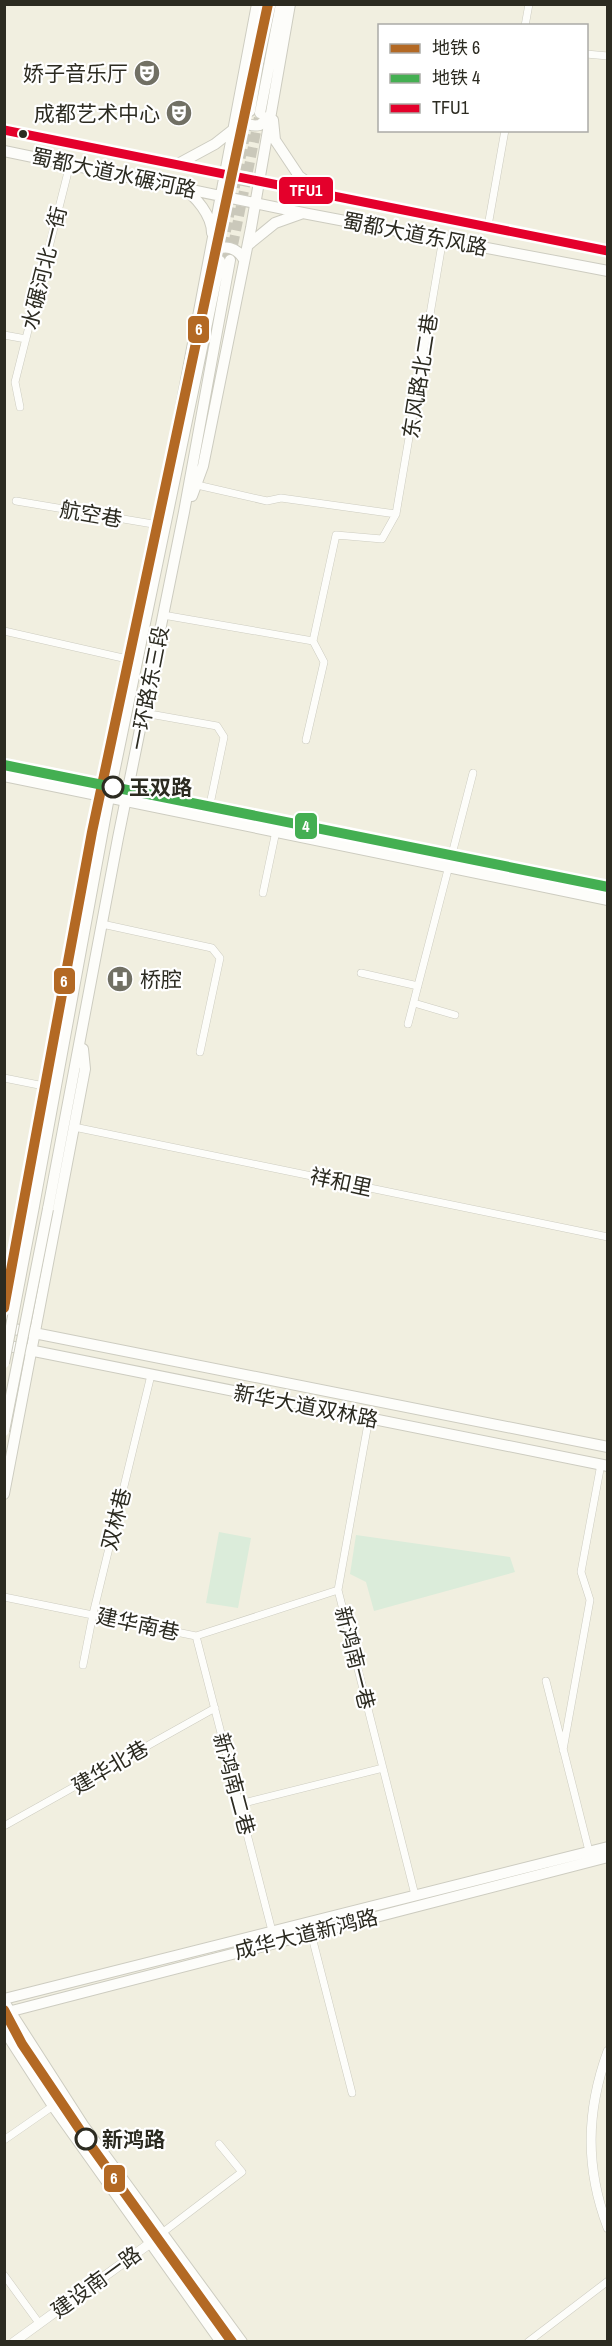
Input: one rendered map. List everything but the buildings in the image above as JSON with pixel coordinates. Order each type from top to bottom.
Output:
[{"type":"main road","points":[[169,512],[173,449],[223,195],[257,4]]},
{"type":"main road","points":[[184,512],[203,466],[256,201],[268,4]]},
{"type":"main road","points":[[238,107],[243,120],[251,125],[260,125],[260,113],[281,4]]},
{"type":"main road","points":[[290,4],[272,104],[275,140],[299,176],[309,185],[328,194]]},
{"type":"main road","points":[[260,113],[272,104]]},
{"type":"main road","points":[[178,164],[215,144],[234,129]]},
{"type":"main road","name":"蜀都大道水碾河路","points":[[4,130],[226,174]]},
{"type":"main road","name":"蜀都大道水碾河路","points":[[4,151],[223,195]]},
{"type":"main road","name":"蜀都大道东风路","points":[[226,174],[608,251]]},
{"type":"main road","points":[[173,184],[188,192],[205,212],[212,225],[212,249]]},
{"type":"main road","name":"蜀都大道东风路","points":[[223,195],[303,213],[608,271]]},
{"type":"main road","points":[[247,245],[275,223],[303,213]]},
{"type":"main road","points":[[212,249],[227,247],[236,249],[244,260]]},
{"type":"main road","points":[[169,512],[225,261],[184,512]]},
{"type":"main road","name":"一环路东三段","points":[[66,1037],[136,660],[169,512]]},
{"type":"main road","name":"一环路东三段","points":[[4,1431],[184,512]]},
{"type":"main road","points":[[4,768],[276,831],[608,891]]},
{"type":"main road","points":[[4,776],[110,793]]},
{"type":"main road","points":[[127,797],[209,809],[608,900]]},
{"type":"main road","points":[[4,1315],[54,1063],[66,1037]]},
{"type":"main road","points":[[4,1363],[66,1037]]},
{"type":"main road","points":[[4,1494],[37,1333],[85,1069],[81,1040]]},
{"type":"main road","name":"新华大道双林路","points":[[4,1327],[608,1447]]},
{"type":"main road","name":"新华大道双林路","points":[[4,1346],[604,1465]]},
{"type":"main road","name":"成华大道新鸿路","points":[[6,2006],[272,1931],[608,1847]]},
{"type":"main road","name":"成华大道新鸿路","points":[[6,2006],[311,1933],[608,1857]]},
{"type":"main road","points":[[6,2006],[83,2125],[242,2342]]},
{"type":"main road","points":[[4,2030],[53,2106],[149,2244],[221,2342]]},
{"type":"street","points":[[525,24],[529,4]]},
{"type":"street","points":[[588,54],[608,56]]},
{"type":"street","points":[[488,226],[505,132]]},
{"type":"street","name":"水碾河北一街","points":[[20,407],[15,382],[70,164]]},
{"type":"street","name":"东风路北二巷","points":[[313,641],[336,535],[382,539],[396,514],[442,238]]},
{"type":"street","points":[[4,335],[26,339]]},
{"type":"street","points":[[197,485],[267,501],[281,498],[396,514]]},
{"type":"street","name":"航空巷","points":[[16,501],[165,526]]},
{"type":"street","points":[[163,615],[313,641],[324,662],[306,740]]},
{"type":"street","points":[[4,631],[136,660]]},
{"type":"street","points":[[144,713],[217,726],[224,737],[209,809]]},
{"type":"street","points":[[408,1024],[473,773]]},
{"type":"street","points":[[263,893],[276,831]]},
{"type":"street","points":[[102,924],[212,948],[220,958],[200,1052]]},
{"type":"street","points":[[361,973],[418,986]]},
{"type":"street","points":[[414,1003],[455,1015]]},
{"type":"street","points":[[4,1078],[49,1087]]},
{"type":"street","name":"祥和里","points":[[74,1127],[608,1237]]},
{"type":"street","name":"双林巷","points":[[83,1665],[93,1614],[151,1375]]},
{"type":"street","name":"新鸿南一巷","points":[[369,1418],[338,1590],[415,1895]]},
{"type":"street","points":[[563,1750],[590,1600],[580,1572],[604,1465]]},
{"type":"street","name":"建华南巷","points":[[4,1597],[196,1636],[338,1590]]},
{"type":"street","name":"新鸿南二巷","points":[[196,1636],[272,1931]]},
{"type":"street","points":[[546,1681],[589,1851]]},
{"type":"street","name":"建华北巷","points":[[4,1826],[215,1708]]},
{"type":"street","points":[[240,1804],[383,1768]]},
{"type":"street","points":[[311,1933],[352,2094]]},
{"type":"street","points":[[608,2051],[591,2109],[590,2147],[593,2177],[608,2228]]},
{"type":"street","points":[[4,2140],[53,2106]]},
{"type":"street","points":[[162,2233],[242,2172],[219,2144]]},
{"type":"street","name":"建设南一路","points":[[14,2342],[149,2244]]},
{"type":"street","points":[[5,2276],[39,2323]]},
{"type":"street","points":[[528,2342],[608,2281]]},
{"type":"green space","points":[[219,1532],[251,1538],[238,1608],[206,1603]]},
{"type":"green space","points":[[356,1535],[510,1557],[515,1572],[374,1611],[366,1582],[350,1574]]},
{"type":"tunnel","points":[[220,261],[250,111]]},
{"type":"tunnel","points":[[230,260],[259,117]]},
{"type":"metro line","name":"6","points":[[4,1308],[92,832],[268,4]]},
{"type":"metro line","name":"4","points":[[4,765],[608,887]]},
{"type":"metro line","name":"6","points":[[4,2010],[22,2044],[86,2139],[232,2342]]},
{"type":"transit line","name":"TFU1","points":[[4,130],[608,251]]},
{"type":"place","name":"娇子音乐厅","points":[[147,73]]},
{"type":"place","name":"成都艺术中心","points":[[179,113]]},
{"type":"place","name":"玉双路","points":[[113,787]]},
{"type":"place","name":"桥腔","points":[[120,979]]},
{"type":"place","name":"新鸿路","points":[[86,2139]]}]
